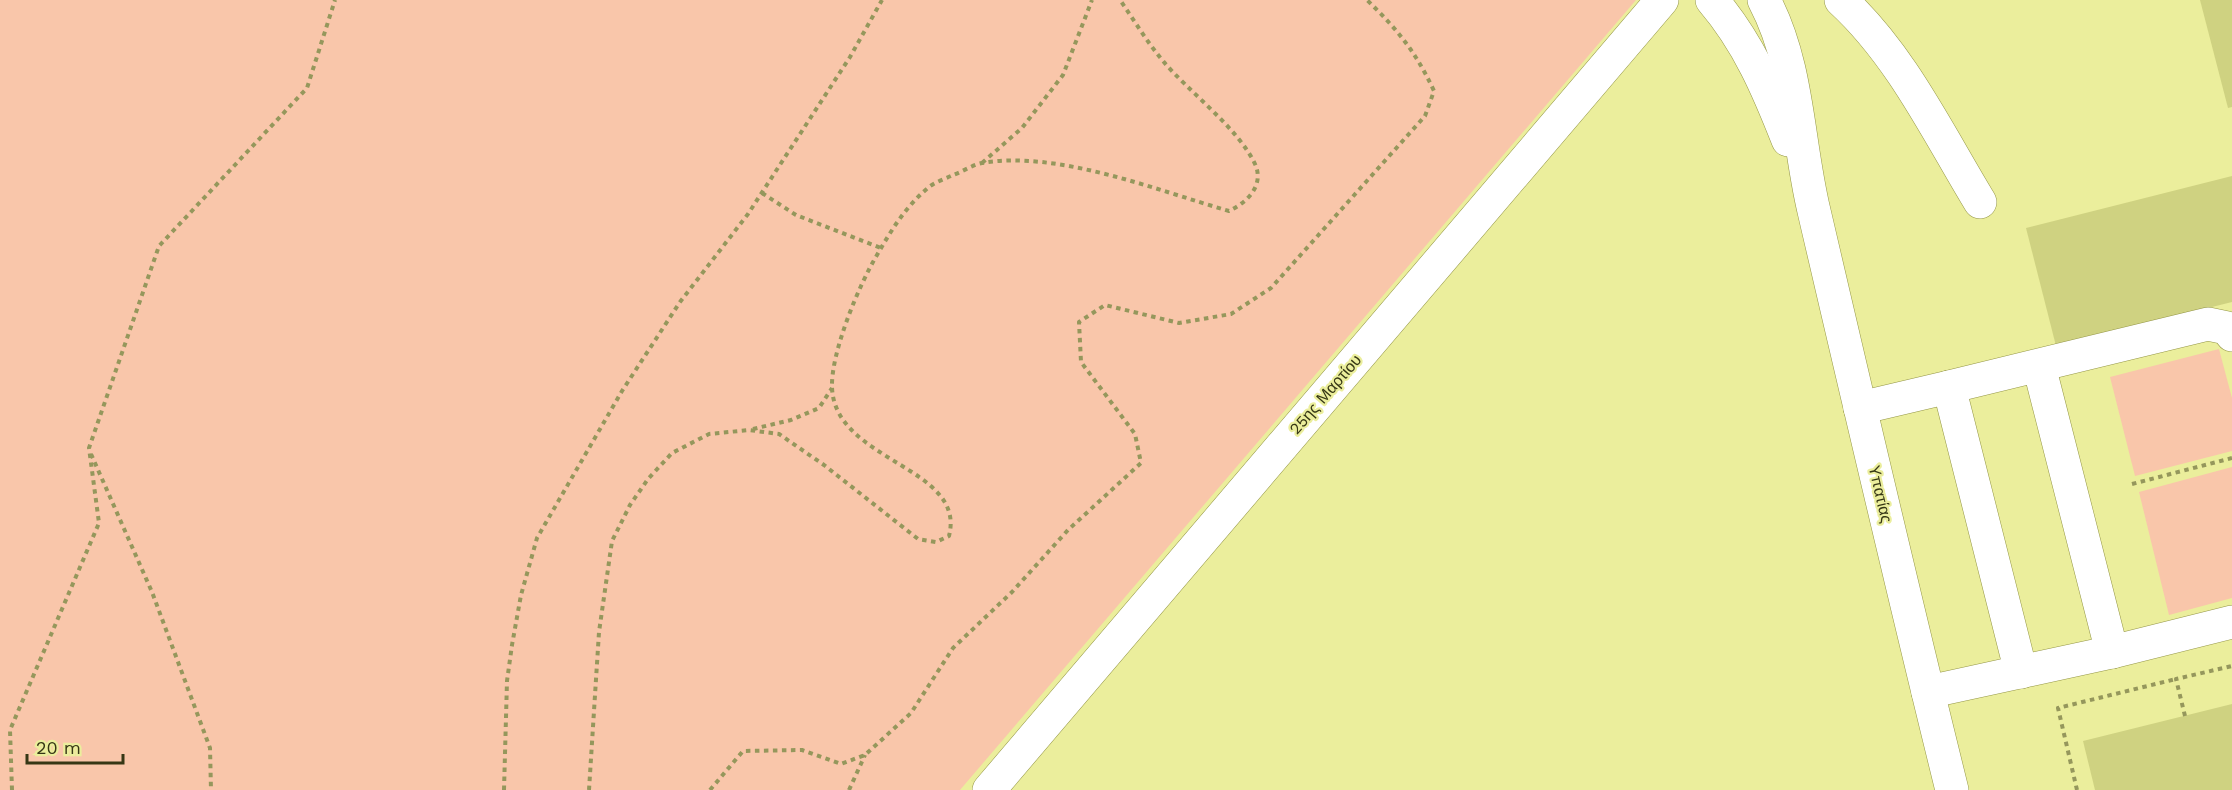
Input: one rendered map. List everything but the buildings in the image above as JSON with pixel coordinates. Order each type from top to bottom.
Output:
[{"type":"street","name":"25ης Μαρτίου","points":[[989,790],[1662,0]]},
{"type":"street","name":"Υπατίας","points":[[1712,0],[1731,22],[1761,74],[1810,198]]},
{"type":"street","name":"Υπατίας","points":[[1764,0],[1784,48],[1795,94],[1810,198],[1952,790]]},
{"type":"street","points":[[1841,0],[1872,31],[1895,64],[1980,202]]},
{"type":"street","points":[[1860,408],[2208,324],[2227,328],[2232,335]]},
{"type":"street","points":[[2039,366],[2112,652]]},
{"type":"street","points":[[1949,387],[2021,672]]},
{"type":"street","points":[[1928,692],[2112,652],[2232,622]]},
{"type":"path","points":[[12,790],[9,730],[99,522],[88,448],[159,246],[307,88],[335,0]]},
{"type":"path","points":[[504,790],[510,654],[520,595],[537,538],[622,391],[680,302],[762,193],[850,57],[882,0]]},
{"type":"path","points":[[589,790],[599,632],[612,541],[630,505],[648,479],[672,453],[709,435],[749,430],[791,420],[819,408],[832,388],[840,340],[868,269],[898,217],[930,185],[981,163],[1022,128],[1063,75],[1092,0]]},
{"type":"path","points":[[981,163],[1044,160],[1229,211],[1245,203],[1256,188],[1256,166],[1203,101],[1163,60],[1120,0]]},
{"type":"path","points":[[849,790],[866,755],[911,713],[953,648],[1012,592],[1068,530],[1141,463],[1135,434],[1081,362],[1079,322],[1105,305],[1179,323],[1231,314],[1271,288],[1425,116],[1434,91],[1423,67],[1400,31],[1367,0]]},
{"type":"path","points":[[762,193],[796,215],[880,248]]},
{"type":"path","points":[[749,430],[779,434],[824,465],[918,539],[936,542],[949,536],[953,520],[943,496],[904,466],[867,446],[843,422],[832,388]]},
{"type":"path","points":[[88,448],[152,592],[210,748],[211,790]]},
{"type":"path","points":[[2132,484],[2232,458]]},
{"type":"path","points":[[2077,790],[2058,708],[2232,666]]},
{"type":"path","points":[[2176,679],[2185,716]]},
{"type":"path","points":[[710,790],[743,751],[802,750],[841,764],[866,755]]},
{"type":"shaded area","points":[[0,0],[1636,0],[960,790],[0,790]]},
{"type":"shaded area","points":[[2219,349],[2232,398],[2232,451],[2135,476],[2110,377]]},
{"type":"shaded area","points":[[2232,467],[2232,598],[2169,615],[2139,492]]}]
